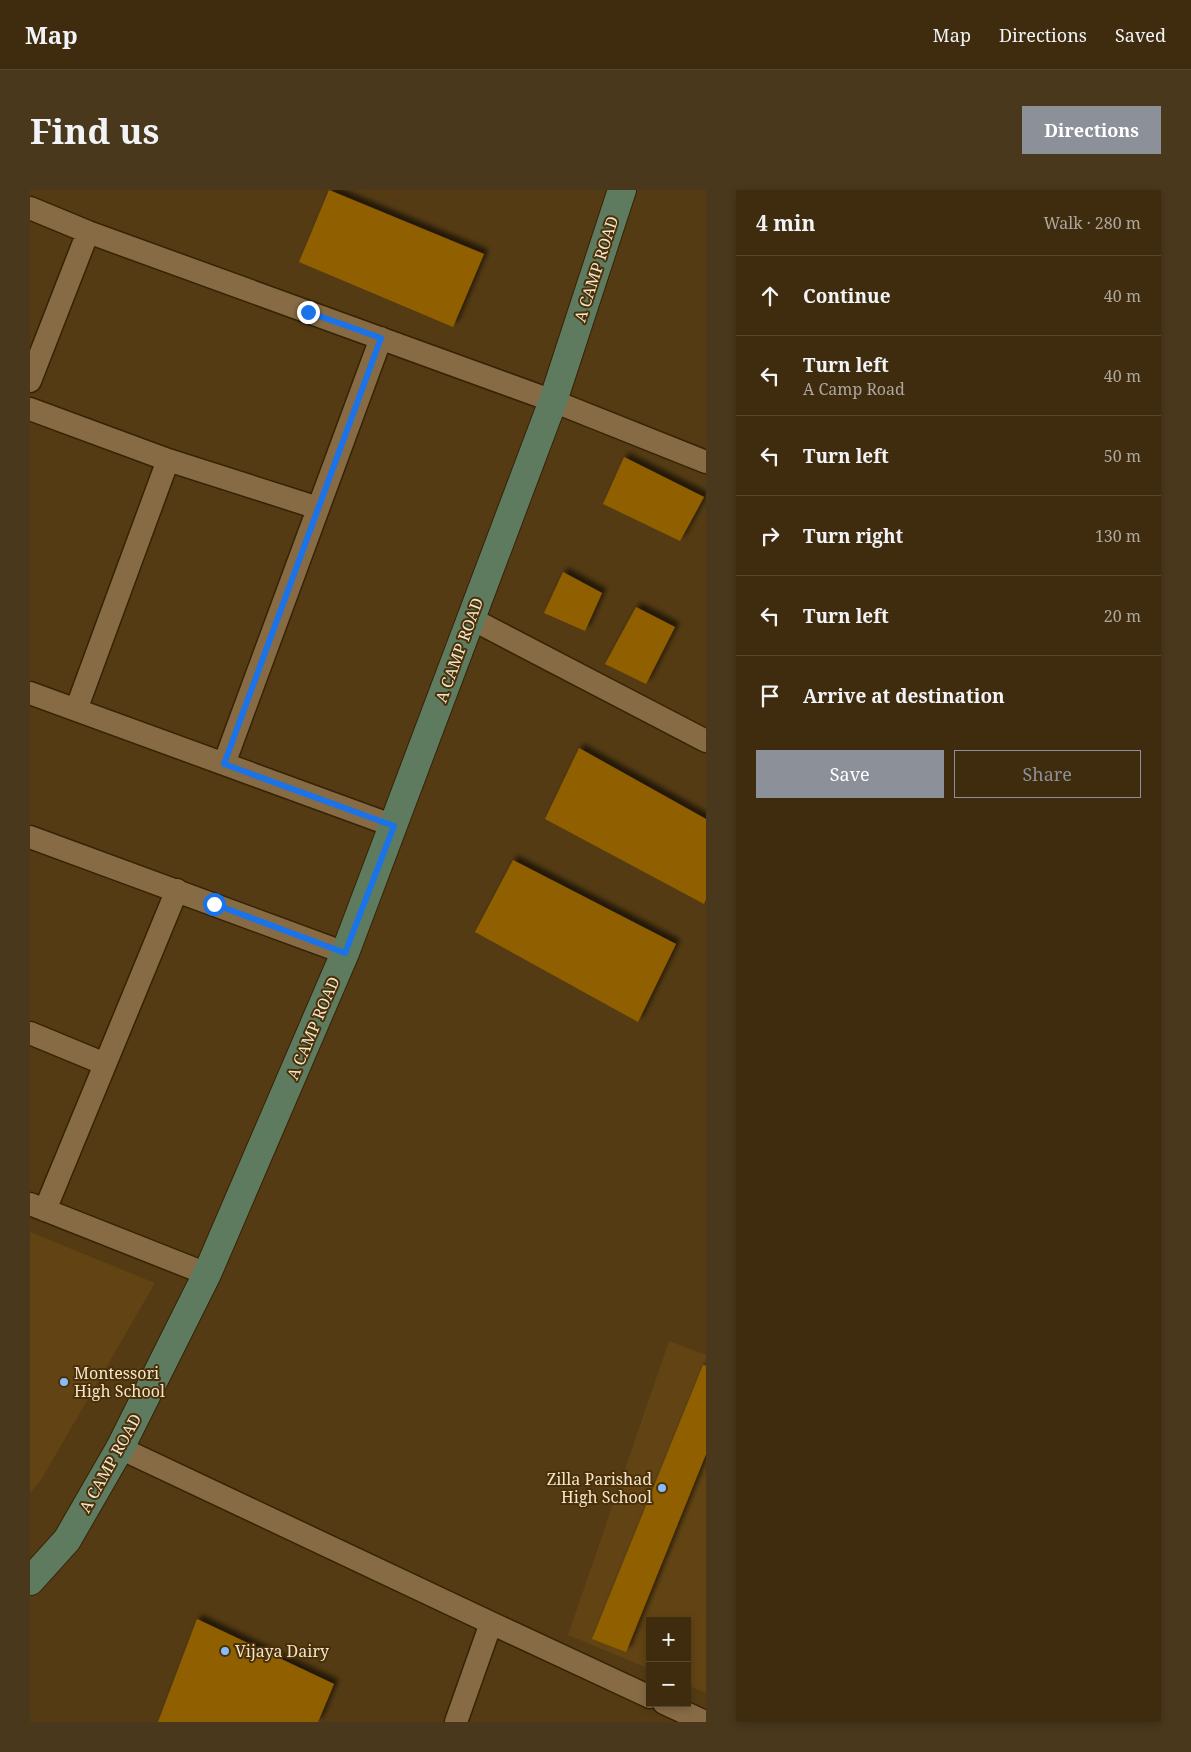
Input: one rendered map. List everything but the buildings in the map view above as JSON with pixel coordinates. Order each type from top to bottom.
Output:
[{"type":"street","name":"A CAMP ROAD","points":[[30,1581],[67,1540],[120,1448],[207,1274],[345,953],[553,401],[622,190]]},
{"type":"street","points":[[30,208],[88,232],[553,401],[706,462]]},
{"type":"street","points":[[30,381],[88,232]]},
{"type":"street","points":[[224,764],[381,338]]},
{"type":"street","points":[[30,409],[168,460],[318,508]]},
{"type":"street","points":[[76,710],[168,460]]},
{"type":"street","points":[[470,618],[706,741]]},
{"type":"street","points":[[30,693],[394,826]]},
{"type":"street","points":[[30,837],[345,953]]},
{"type":"street","points":[[177,890],[105,1064],[38,1207],[207,1274]]},
{"type":"street","points":[[30,1033],[105,1064]]},
{"type":"street","points":[[120,1448],[646,1695]]},
{"type":"street","points":[[456,1722],[491,1623]]},
{"type":"street","points":[[673,1707],[705,1722]]},
{"type":"shaded area","name":"Montessori High School","points":[[30,1232],[155,1283],[41,1480],[30,1493]]},
{"type":"shaded area","name":"Zilla Parishad High School","points":[[669,1341],[706,1355],[706,1693],[691,1687],[691,1617],[646,1617],[646,1667],[568,1635]]},
{"type":"place","name":"Montessori High School","points":[[64,1382]]},
{"type":"place","name":"Zilla Parishad High School","points":[[662,1488]]},
{"type":"place","name":"Vijaya Dairy","points":[[225,1651]]},
{"type":"route","points":[[214,904],[345,953],[394,826],[224,764],[381,338],[308,312]]}]
